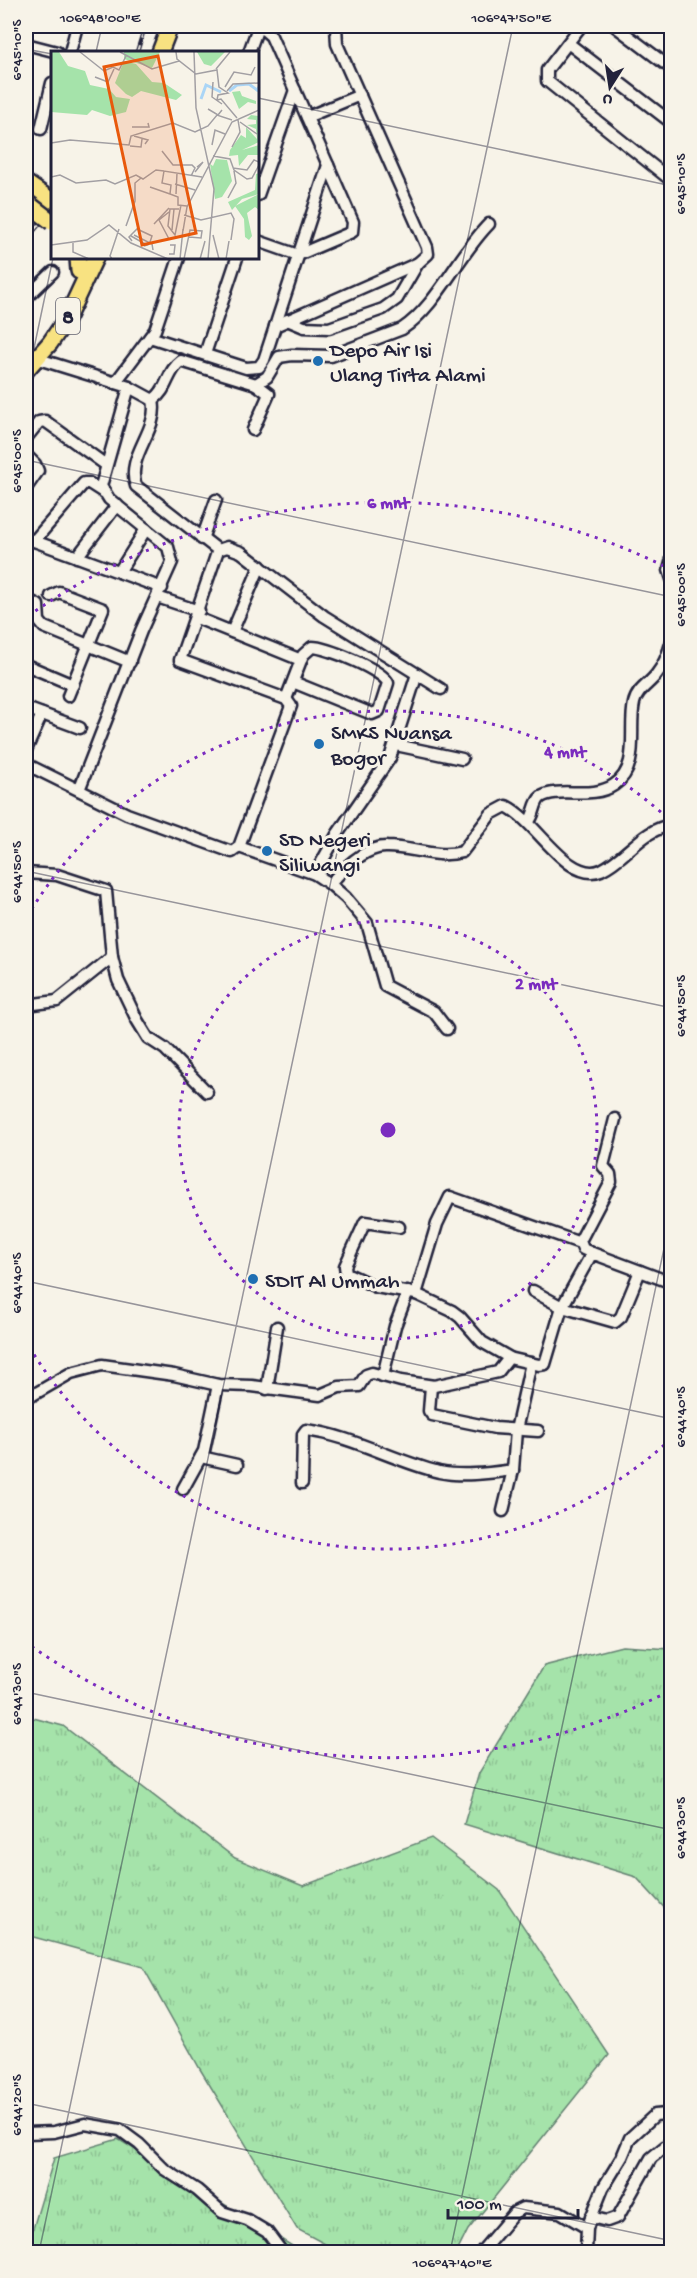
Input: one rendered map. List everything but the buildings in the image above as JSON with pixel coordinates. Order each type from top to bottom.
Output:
[{"type":"highway","points":[[160,51],[170,26]]},
{"type":"highway","points":[[26,183],[51,200]]},
{"type":"highway","points":[[26,202],[51,221]]},
{"type":"highway","name":"8","points":[[31,363],[67,318],[94,260]]},
{"type":"highway","name":"8","points":[[31,363],[81,262]]},
{"type":"street","points":[[70,51],[77,26]]},
{"type":"street","points":[[275,326],[426,258],[427,247],[337,44],[336,26]]},
{"type":"street","points":[[581,26],[547,69],[545,75],[548,84],[672,181]]},
{"type":"street","points":[[615,26],[672,69]]},
{"type":"street","points":[[249,51],[254,33],[260,29],[266,31],[274,41],[351,217],[353,230],[350,234],[298,255],[260,242]]},
{"type":"street","points":[[568,43],[672,123]]},
{"type":"street","points":[[26,44],[53,51]]},
{"type":"street","points":[[41,129],[51,87]]},
{"type":"street","points":[[260,189],[295,90]]},
{"type":"street","points":[[307,117],[360,95]]},
{"type":"street","points":[[253,368],[264,360],[328,165]]},
{"type":"street","points":[[255,384],[265,379],[279,357],[331,356],[412,322],[475,238],[489,224]]},
{"type":"street","points":[[115,383],[136,352],[155,330],[178,260]]},
{"type":"street","points":[[205,354],[236,260]]},
{"type":"street","points":[[287,320],[304,327],[329,328],[382,309],[397,299],[418,262]]},
{"type":"street","points":[[26,298],[53,272]]},
{"type":"street","points":[[150,337],[253,368]]},
{"type":"street","points":[[153,400],[163,393],[176,365],[181,361],[255,384],[269,394],[253,430]]},
{"type":"street","points":[[31,363],[129,387],[153,400]]},
{"type":"street","points":[[253,368],[255,384]]},
{"type":"street","points":[[103,492],[102,481],[129,387]]},
{"type":"street","points":[[153,400],[153,416],[132,476],[136,486],[218,550],[227,548],[236,550],[324,616],[441,689]]},
{"type":"street","points":[[26,438],[39,423],[45,421],[106,465]]},
{"type":"street","points":[[26,455],[38,471],[26,488]]},
{"type":"street","points":[[79,790],[130,662],[159,593],[170,567],[171,551],[103,492],[89,483],[84,483],[30,539],[119,572],[159,593],[198,615],[232,632],[301,660]]},
{"type":"street","points":[[202,539],[216,500]]},
{"type":"street","points":[[77,557],[117,506]]},
{"type":"street","points":[[119,572],[146,529]]},
{"type":"street","points":[[26,764],[127,814],[232,852],[238,847],[291,708],[286,699],[180,660],[198,615],[218,550]]},
{"type":"street","points":[[672,559],[669,570],[672,579]]},
{"type":"street","points":[[232,632],[260,566]]},
{"type":"street","points":[[51,596],[60,592],[102,606],[103,612],[68,696]]},
{"type":"street","points":[[26,599],[38,605],[41,626],[130,662]]},
{"type":"street","points":[[529,821],[537,802],[543,796],[591,793],[612,786],[620,780],[628,767],[631,752],[636,696],[659,671],[672,641]]},
{"type":"street","points":[[286,699],[301,660],[308,648],[320,647],[381,674],[387,683],[383,701],[377,712],[368,714],[293,682]]},
{"type":"street","points":[[26,665],[73,685]]},
{"type":"street","points":[[315,874],[338,833],[381,773],[396,745],[417,674]]},
{"type":"street","points":[[26,708],[80,728]]},
{"type":"street","points":[[26,750],[42,714]]},
{"type":"street","points":[[396,745],[462,759]]},
{"type":"street","points":[[330,884],[350,862],[382,847],[424,853],[462,852],[487,818],[502,806],[509,807],[529,821],[572,867],[586,873],[604,868],[654,830],[672,825]]},
{"type":"street","points":[[238,847],[315,874],[330,884],[346,898],[367,923],[386,986],[434,1012],[447,1029]]},
{"type":"street","points":[[26,873],[57,875],[106,891],[112,957],[120,985],[142,1031],[180,1063],[207,1092]]},
{"type":"street","points":[[34,1004],[49,1004],[57,1001],[112,957]]},
{"type":"street","points":[[580,1243],[611,1182],[610,1174],[603,1166],[615,1119]]},
{"type":"street","points":[[382,1376],[395,1326],[412,1293],[437,1224],[450,1197],[458,1197],[580,1243],[583,1249],[672,1284]]},
{"type":"street","points":[[399,1227],[365,1222],[345,1271],[348,1275],[376,1287],[412,1293],[456,1314],[482,1342],[510,1358],[541,1365],[546,1363],[562,1307],[592,1253]]},
{"type":"street","points":[[533,1291],[562,1307],[615,1322],[621,1317],[640,1271]]},
{"type":"street","points":[[267,1389],[277,1328]]},
{"type":"street","points":[[26,1399],[71,1373],[102,1365],[174,1375],[218,1386],[324,1394],[339,1387],[359,1386],[368,1374],[431,1386],[498,1372],[510,1358]]},
{"type":"street","points":[[503,1511],[513,1470],[516,1430],[531,1363]]},
{"type":"street","points":[[183,1489],[201,1457],[218,1386]]},
{"type":"street","points":[[431,1386],[429,1411],[432,1415],[495,1428],[538,1431]]},
{"type":"street","points":[[302,1483],[303,1434],[306,1431],[359,1444],[442,1473],[489,1473],[513,1470]]},
{"type":"street","points":[[201,1457],[237,1465]]},
{"type":"street","points":[[586,2253],[587,2228],[591,2217],[603,2188],[632,2136],[655,2115],[666,2114],[672,2109]]},
{"type":"street","points":[[26,2133],[54,2133],[85,2124],[120,2130],[139,2144],[164,2169],[197,2190],[222,2212],[244,2219],[267,2232],[282,2253]]},
{"type":"street","points":[[591,2217],[607,2221],[618,2217],[651,2158],[672,2141]]},
{"type":"street","points":[[481,2253],[520,2209],[554,2210],[587,2228]]},
{"type":"green space","points":[[622,1646],[671,1649],[671,1915],[636,1877],[464,1824],[479,1773],[544,1666]]},
{"type":"green space","points":[[26,1716],[63,1726],[235,1858],[303,1886],[431,1838],[499,1890],[609,2055],[468,2230],[457,2252],[340,2252],[297,2229],[200,2069],[143,1967],[26,1935]]},
{"type":"green space","points":[[118,2139],[302,2252],[26,2252],[54,2158]]},
{"type":"railway","points":[[137,51],[145,26]]},
{"type":"railway","points":[[26,240],[51,210]]},
{"type":"place","name":"Depo Air Isi Ulang Tirta Alami","points":[[318,361]]},
{"type":"place","name":"SMKS Nuansa Bogor","points":[[319,744]]},
{"type":"place","name":"SD Negeri Siliwangi","points":[[267,851]]},
{"type":"place","name":"SDIT Al Ummah","points":[[253,1279]]}]
